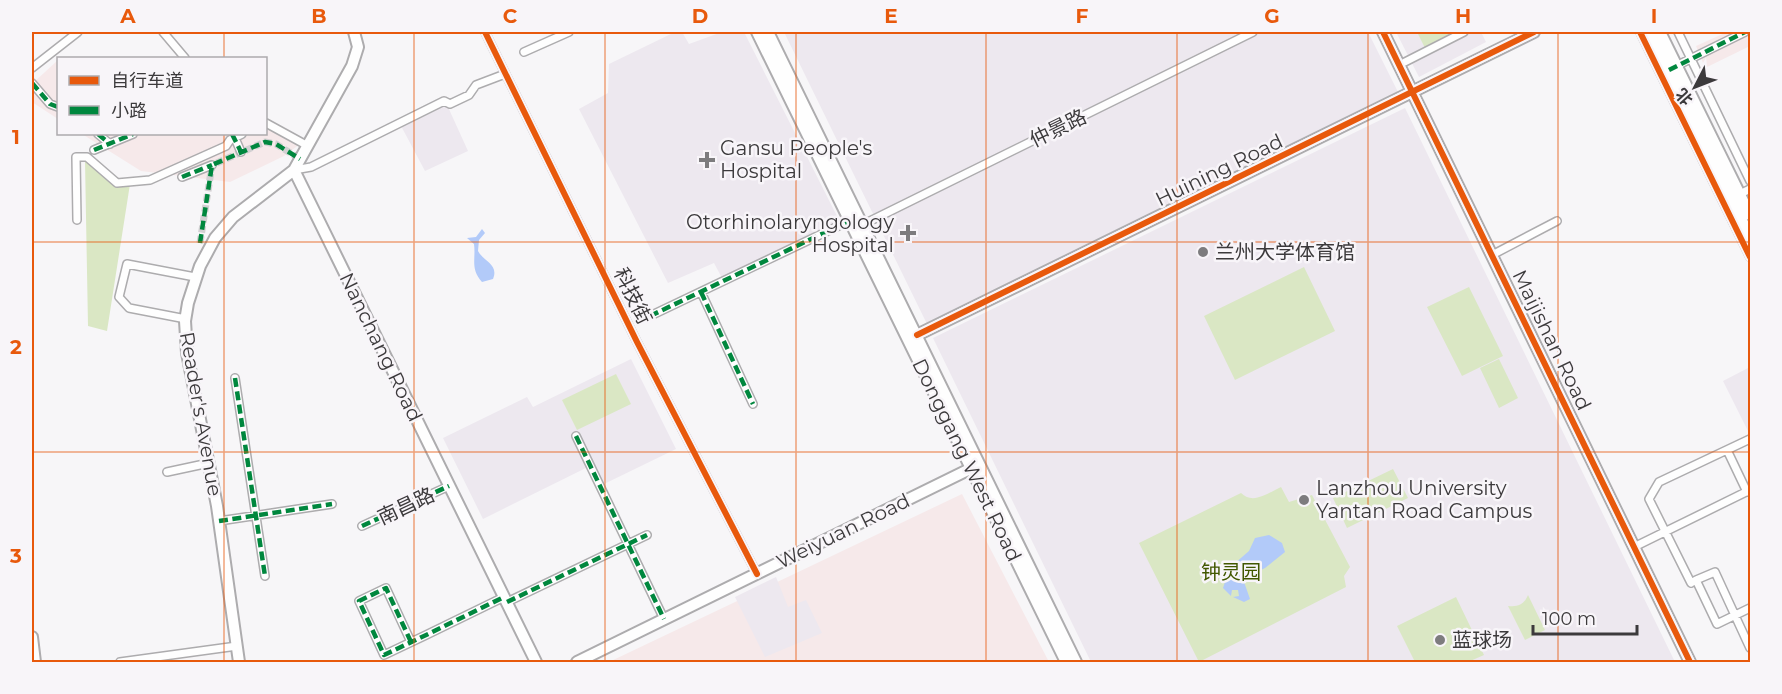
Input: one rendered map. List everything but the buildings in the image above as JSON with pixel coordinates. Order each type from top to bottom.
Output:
[{"type":"main road","points":[[294,170],[352,66],[358,47],[354,32]]},
{"type":"main road","name":"Donggang West Road","points":[[757,32],[1076,663]]},
{"type":"main road","name":"Donggang West Road","points":[[768,32],[917,335],[1066,663]]},
{"type":"main road","name":"Maijishan Road","points":[[1383,32],[1690,663]]},
{"type":"main road","name":"Huining Road","points":[[917,335],[1534,32]]},
{"type":"main road","points":[[1650,32],[1673,68],[1750,215]]},
{"type":"main road","points":[[1660,32],[1673,68],[1750,237]]},
{"type":"main road","name":"Reader's Avenue","points":[[239,663],[219,521],[187,353],[186,319],[195,278],[215,238],[249,204],[294,170]]},
{"type":"main road","name":"Nanchang Road","points":[[294,170],[536,663]]},
{"type":"main road","name":"Weiyuan Road","points":[[576,663],[976,466]]},
{"type":"main road","points":[[32,637],[35,663]]},
{"type":"street","points":[[32,68],[78,32]]},
{"type":"street","points":[[163,32],[183,57]]},
{"type":"street","name":"科技街","points":[[485,32],[637,342],[757,574]]},
{"type":"street","points":[[524,52],[568,32]]},
{"type":"street","name":"仲景路","points":[[862,225],[1253,32]]},
{"type":"street","points":[[1399,64],[1464,32]]},
{"type":"street","points":[[1640,32],[1750,257]]},
{"type":"street","points":[[1678,32],[1750,181]]},
{"type":"street","points":[[1673,68],[1746,32]]},
{"type":"street","points":[[294,170],[311,167],[444,101],[450,104],[469,95],[476,85],[505,74]]},
{"type":"street","points":[[32,83],[50,104],[57,107]]},
{"type":"street","points":[[267,124],[308,146]]},
{"type":"street","points":[[99,135],[110,144]]},
{"type":"street","points":[[94,150],[131,135]]},
{"type":"street","points":[[236,135],[241,152]]},
{"type":"street","points":[[77,220],[76,158],[87,157],[117,183],[150,180],[226,146],[236,135]]},
{"type":"street","points":[[182,177],[213,165]]},
{"type":"street","points":[[1740,194],[1750,189]]},
{"type":"street","points":[[650,316],[851,220]]},
{"type":"street","points":[[1492,255],[1557,221]]},
{"type":"street","points":[[186,319],[129,308],[120,297],[127,264],[195,278]]},
{"type":"street","points":[[701,292],[753,404]]},
{"type":"street","points":[[235,378],[265,576]]},
{"type":"street","points":[[576,436],[664,620]]},
{"type":"street","points":[[1750,439],[1659,482],[1649,499],[1691,583],[1715,572],[1750,648]]},
{"type":"street","points":[[1634,547],[1749,491],[1727,450]]},
{"type":"street","points":[[167,472],[209,464]]},
{"type":"street","name":"南昌路","points":[[362,526],[449,486]]},
{"type":"street","points":[[219,521],[332,504]]},
{"type":"street","points":[[411,642],[386,588],[359,601],[384,655],[647,535]]},
{"type":"street","points":[[1696,580],[1717,624],[1750,608]]},
{"type":"street","points":[[120,663],[237,646]]},
{"type":"shaded area","name":"Gansu People's Hospital","points":[[675,32],[682,32],[689,44],[722,32],[744,32],[840,222],[722,278],[714,263],[668,283],[579,109],[608,93],[609,64]]},
{"type":"shaded area","points":[[784,32],[1368,32],[1399,94],[927,324]]},
{"type":"shaded area","points":[[1396,32],[1481,32],[1486,42],[1419,77]]},
{"type":"shaded area","points":[[1727,32],[1750,32],[1750,46],[1705,68],[1696,46]]},
{"type":"shaded area","points":[[57,61],[57,118],[32,102],[32,84]]},
{"type":"shaded area","points":[[439,106],[448,107],[468,151],[425,171],[400,124]]},
{"type":"shaded area","name":"Lanzhou University Yantan Road Campus","points":[[1405,108],[1675,662],[1091,662],[933,338]]},
{"type":"shaded area","points":[[267,121],[304,141],[284,156],[230,182],[141,171],[84,135],[267,135]]},
{"type":"shaded area","points":[[631,359],[676,449],[602,485],[592,465],[483,519],[443,438],[527,397],[533,407]]},
{"type":"shaded area","points":[[1750,367],[1750,435],[1723,381]]},
{"type":"shaded area","points":[[962,494],[1049,662],[609,662]]},
{"type":"shaded area","points":[[776,577],[788,607],[806,600],[822,633],[765,657],[735,597]]},
{"type":"green space","points":[[1417,32],[1459,32],[1425,48]]},
{"type":"green space","points":[[85,161],[116,180],[130,184],[107,331],[88,326]]},
{"type":"green space","points":[[1304,267],[1335,331],[1235,380],[1204,316]]},
{"type":"green space","points":[[1469,287],[1503,356],[1462,376],[1427,307]]},
{"type":"green space","points":[[1499,359],[1518,398],[1499,408],[1480,368]]},
{"type":"green space","points":[[616,374],[631,404],[577,430],[562,400]]},
{"type":"green space","points":[[1393,469],[1408,498],[1347,528],[1333,498]]},
{"type":"green space","name":"钟灵园","points":[[1281,487],[1289,502],[1312,495],[1350,567],[1344,576],[1346,587],[1199,662],[1139,543],[1241,493],[1250,498],[1256,498]]},
{"type":"green space","points":[[1528,595],[1545,630],[1525,640],[1508,606],[1520,605]]},
{"type":"green space","name":"蓝球场","points":[[1456,597],[1484,655],[1468,662],[1415,662],[1397,626]]},
{"type":"water","points":[[482,229],[485,233],[479,240],[478,251],[492,266],[494,274],[493,279],[482,282],[476,273],[474,244],[467,238],[476,237]]},
{"type":"water","points":[[1269,535],[1282,543],[1285,552],[1265,568],[1243,579],[1250,599],[1244,602],[1233,597],[1239,596],[1238,590],[1232,590],[1231,596],[1223,588],[1226,579],[1234,579],[1234,564],[1249,551],[1255,538]]},
{"type":"tunnel","points":[[200,243],[212,165],[265,142],[276,144],[300,159]]},
{"type":"marked path","points":[[1669,70],[1745,32]]},
{"type":"marked path","points":[[32,83],[50,104],[57,107]]},
{"type":"marked path","points":[[99,135],[110,144]]},
{"type":"marked path","points":[[94,150],[131,135]]},
{"type":"marked path","points":[[232,135],[241,152]]},
{"type":"marked path","points":[[200,243],[212,165],[265,142],[276,144],[300,159]]},
{"type":"marked path","points":[[182,177],[212,165]]},
{"type":"marked path","points":[[650,316],[851,220]]},
{"type":"marked path","points":[[701,292],[753,404]]},
{"type":"marked path","points":[[235,378],[265,576]]},
{"type":"marked path","points":[[576,436],[664,619]]},
{"type":"marked path","points":[[362,526],[449,486]]},
{"type":"marked path","points":[[219,521],[332,504]]},
{"type":"marked path","points":[[507,602],[647,535]]},
{"type":"marked path","points":[[411,642],[386,588],[359,601],[384,655],[424,636],[504,597]]},
{"type":"cycle path","points":[[485,32],[637,342],[757,574]]},
{"type":"cycle path","points":[[1383,32],[1690,662]]},
{"type":"cycle path","points":[[917,335],[1534,32]]},
{"type":"cycle path","points":[[1640,32],[1750,257]]},
{"type":"place","name":"Gansu People's Hospital","points":[[707,160]]},
{"type":"place","name":"Otorhinolaryngology Hospital","points":[[908,233]]},
{"type":"place","name":"兰州大学体育馆","points":[[1203,252]]},
{"type":"place","name":"Lanzhou University Yantan Road Campus","points":[[1304,500]]},
{"type":"place","name":"蓝球场","points":[[1440,640]]}]
